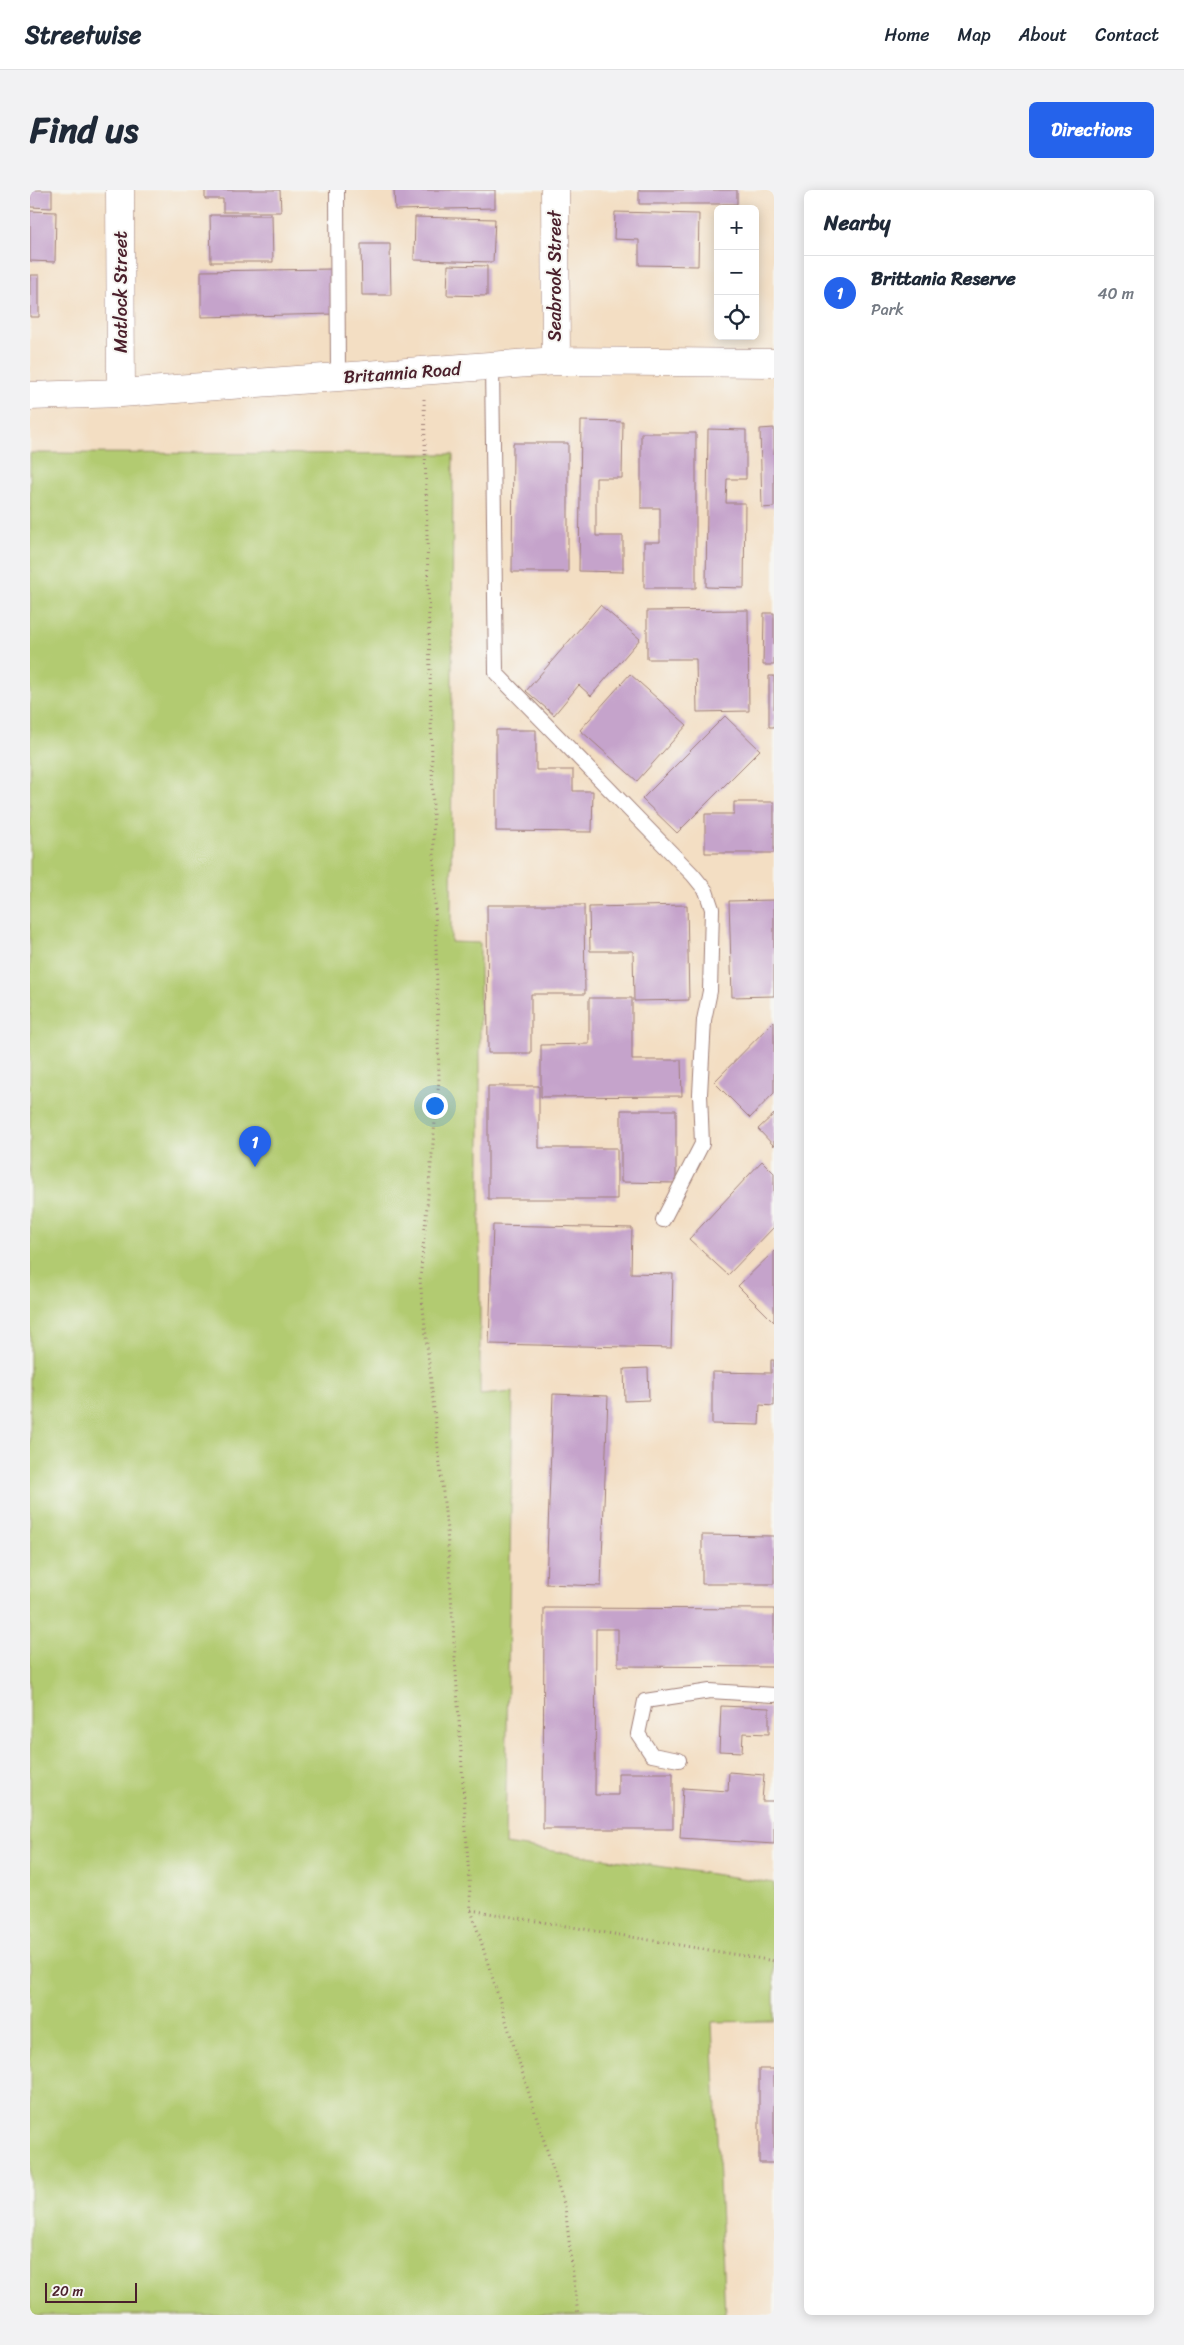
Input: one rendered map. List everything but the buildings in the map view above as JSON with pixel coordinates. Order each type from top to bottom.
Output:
[{"type":"street","name":"Matlock Street","points":[[120,190],[121,393]]},
{"type":"street","name":"Seabrook Street","points":[[555,190],[556,361]]},
{"type":"street","name":"Britannia Road","points":[[30,396],[121,393],[556,361],[774,363]]},
{"type":"lane","points":[[337,190],[338,377]]},
{"type":"lane","points":[[492,366],[496,673],[693,875],[706,891],[712,909],[710,991],[704,1020],[700,1094],[702,1144],[663,1220]]},
{"type":"lane","points":[[679,1760],[652,1755],[638,1734],[645,1701],[710,1691],[774,1695]]},
{"type":"path","points":[[423,371],[439,1080],[420,1280],[447,1530],[471,1910],[565,2207],[578,2315]]},
{"type":"path","points":[[471,1910],[774,1961]]},
{"type":"green space","points":[[30,453],[453,454],[451,942],[480,943],[480,1395],[513,1392],[505,1844],[774,1883],[774,2021],[712,2022],[725,2315],[30,2315]]},
{"type":"place","name":"Brittania Reserve","points":[[255,1167]]}]
